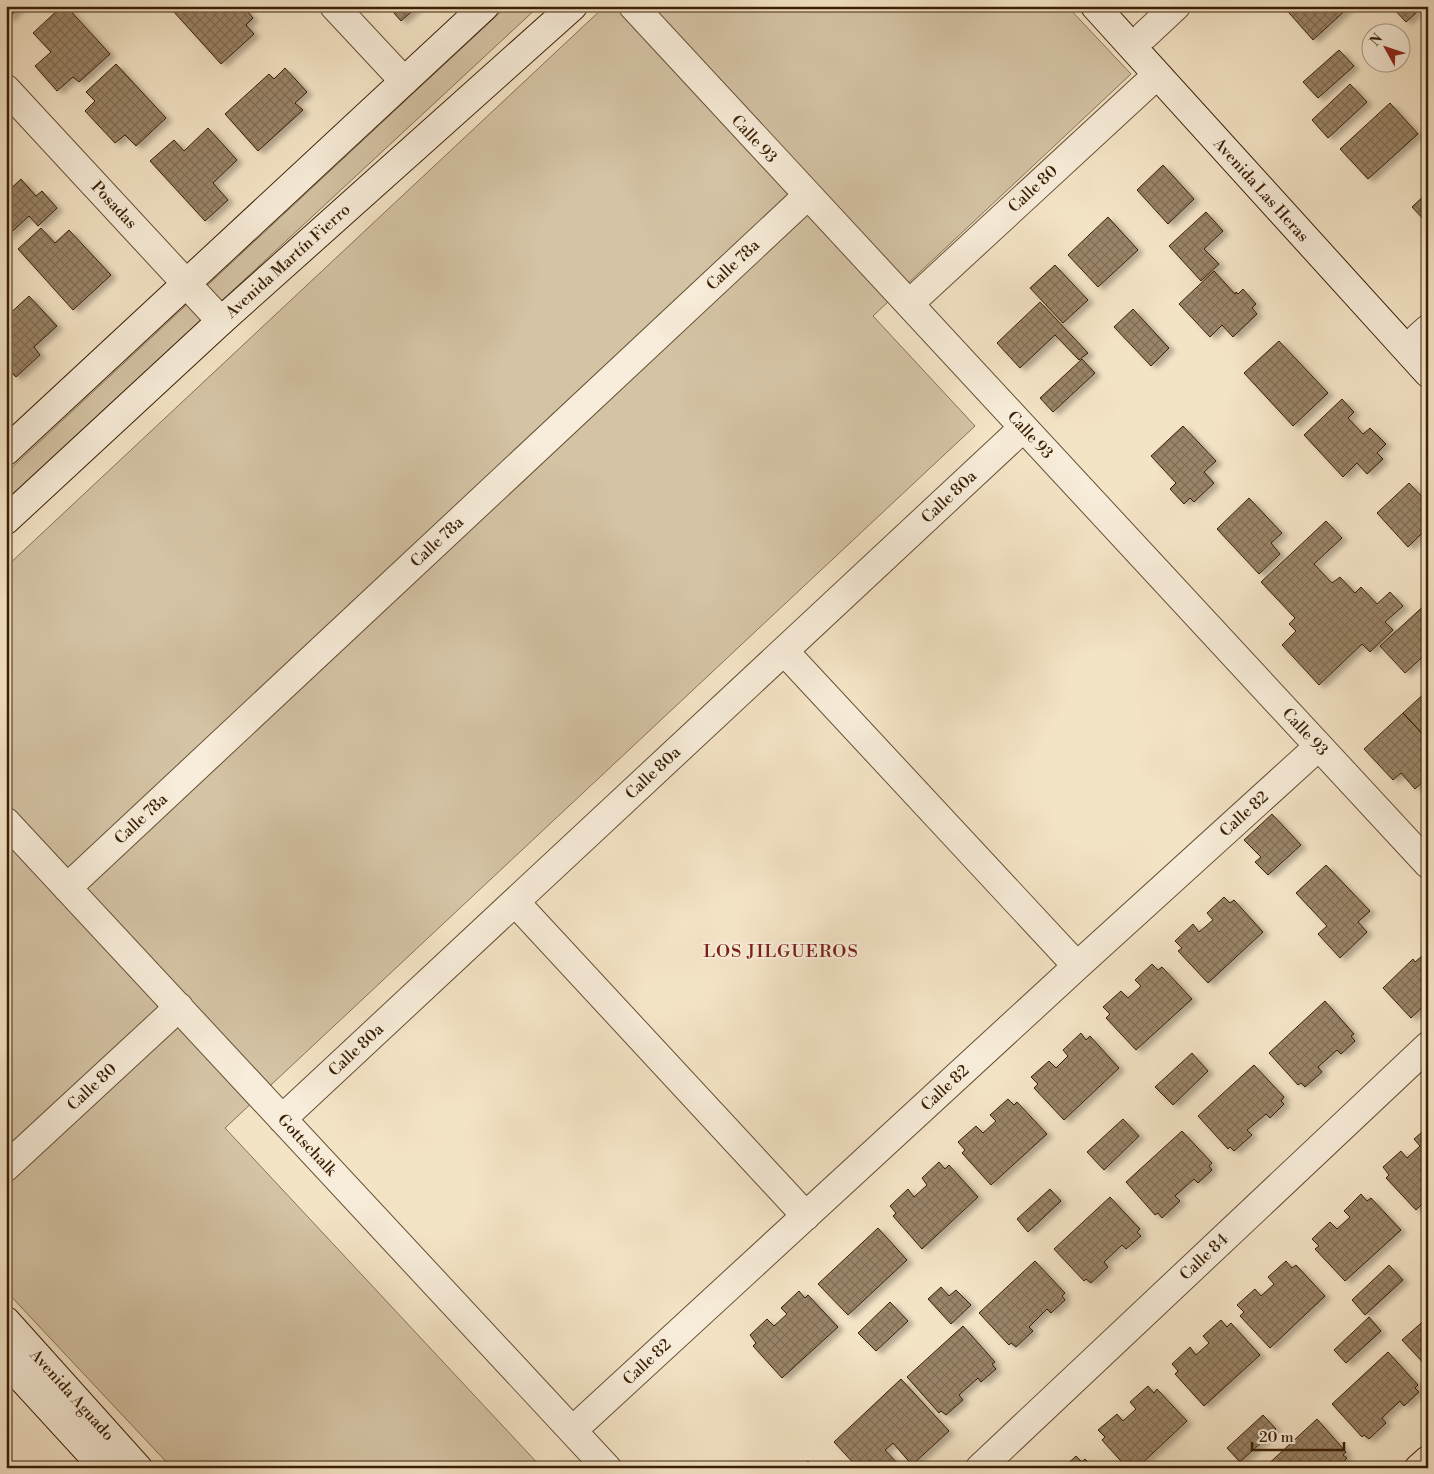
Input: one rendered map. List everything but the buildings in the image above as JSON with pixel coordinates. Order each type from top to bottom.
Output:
[{"type":"main road","points":[[1419,1468],[1428,1460]]},
{"type":"street","points":[[334,6],[404,81]]},
{"type":"street","points":[[6,451],[485,6]]},
{"type":"street","name":"Avenida Martín Fierro","points":[[6,520],[222,322],[573,6]]},
{"type":"street","name":"Calle 93","points":[[633,6],[1318,747],[1426,857]]},
{"type":"street","name":"Avenida Las Heras","points":[[1095,6],[1428,373]]},
{"type":"street","name":"Avenida Las Heras","points":[[1118,6],[1425,337]]},
{"type":"street","points":[[1145,35],[1176,6]]},
{"type":"street","name":"Calle 80","points":[[909,304],[1157,75]]},
{"type":"street","name":"Posadas","points":[[6,89],[222,322]]},
{"type":"street","name":"Calle 78a","points":[[68,888],[807,196]]},
{"type":"street","name":"Calle 80a","points":[[282,1119],[1023,428]]},
{"type":"street","points":[[784,651],[1077,966]]},
{"type":"street","name":"Calle 82","points":[[572,1430],[1318,747]]},
{"type":"street","name":"Gottschalk","points":[[6,822],[607,1468]]},
{"type":"street","points":[[515,902],[806,1216]]},
{"type":"street","name":"Calle 80","points":[[6,1167],[179,1008]]},
{"type":"street","name":"Calle 84","points":[[980,1468],[1428,1046]]},
{"type":"street","name":"Avenida Aguado","points":[[6,1321],[138,1468]]},
{"type":"street","name":"Avenida Aguado","points":[[6,1361],[104,1468]]},
{"type":"shaded area","points":[[507,6],[539,6],[6,501],[6,473]]},
{"type":"shaded area","points":[[605,6],[1067,6],[1131,74],[873,316],[975,426],[225,1128],[542,1468],[172,1468],[6,1291],[6,567]]},
{"type":"district","name":"LOS JILGUEROS","points":[[781,951]]}]
